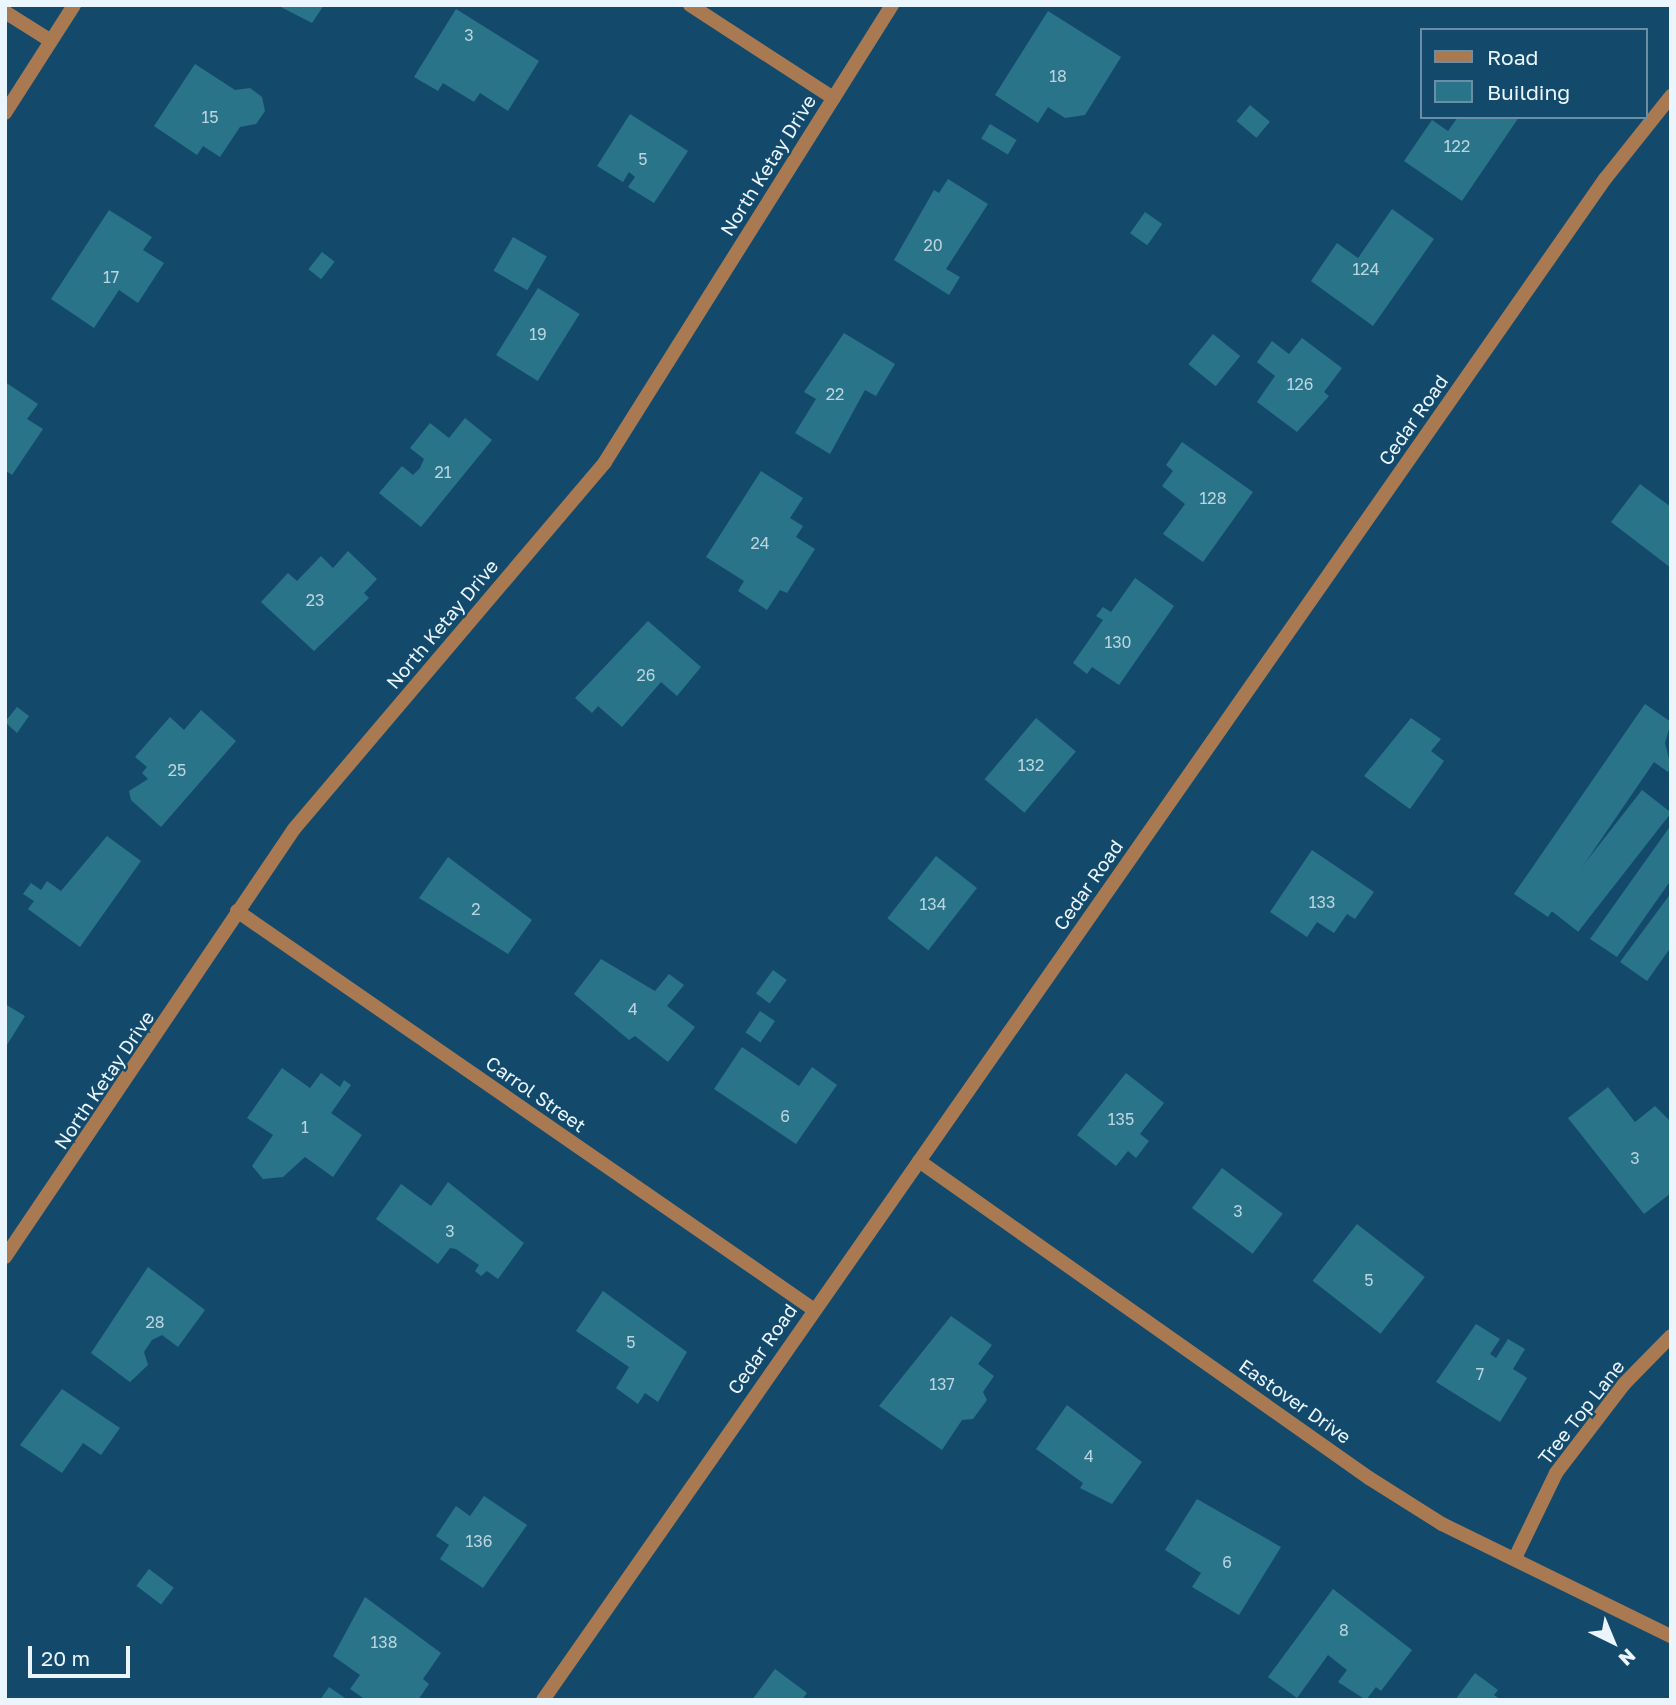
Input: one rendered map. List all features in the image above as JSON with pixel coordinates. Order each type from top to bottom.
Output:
[{"type":"street","points":[[5,113],[74,5]]},
{"type":"street","points":[[690,5],[833,98]]},
{"type":"street","name":"North Ketay Drive","points":[[5,1257],[294,829],[605,462],[892,5]]},
{"type":"street","points":[[5,12],[51,41]]},
{"type":"street","name":"Cedar Road","points":[[543,1700],[813,1309],[1605,179],[1671,96]]},
{"type":"street","name":"Carrol Street","points":[[237,911],[813,1309]]},
{"type":"street","name":"Eastover Drive","points":[[919,1161],[1369,1478],[1442,1524],[1671,1636]]},
{"type":"street","name":"Tree Top Lane","points":[[1515,1558],[1556,1473],[1624,1384],[1671,1336]]},
{"type":"building","points":[[277,5],[324,5],[312,23]]},
{"type":"building","points":[[456,9],[539,61],[508,111],[480,93],[474,102],[443,83],[438,91],[414,77]]},
{"type":"building","points":[[1048,11],[1121,57],[1085,115],[1065,118],[1048,107],[1038,123],[995,95]]},
{"type":"building","points":[[195,64],[235,90],[250,88],[262,97],[265,111],[256,124],[240,127],[220,157],[203,146],[197,155],[154,126]]},
{"type":"building","points":[[1250,105],[1270,122],[1256,138],[1237,121]]},
{"type":"building","points":[[630,114],[688,151],[654,203],[628,187],[635,177],[629,172],[623,182],[597,166]]},
{"type":"building","points":[[1457,119],[1518,119],[1462,201],[1404,161],[1432,120],[1448,131]]},
{"type":"building","points":[[990,124],[1017,140],[1008,155],[981,139]]},
{"type":"building","points":[[948,179],[988,204],[946,269],[960,277],[949,295],[894,260],[934,190],[939,193]]},
{"type":"building","points":[[1392,209],[1434,239],[1373,326],[1311,281],[1337,243],[1358,258]]},
{"type":"building","points":[[109,210],[152,237],[143,250],[164,263],[138,303],[119,290],[94,328],[51,299]]},
{"type":"building","points":[[1145,212],[1162,224],[1147,245],[1130,233]]},
{"type":"building","points":[[513,237],[547,256],[527,290],[494,271]]},
{"type":"building","points":[[322,252],[335,262],[321,279],[308,269]]},
{"type":"building","points":[[538,288],[580,314],[538,381],[496,355]]},
{"type":"building","points":[[844,333],[895,364],[876,396],[865,390],[830,454],[795,433],[816,399],[804,392]]},
{"type":"building","points":[[1213,334],[1240,356],[1216,386],[1188,364]]},
{"type":"building","points":[[1302,338],[1342,368],[1324,392],[1329,396],[1297,432],[1257,402],[1275,376],[1257,362],[1272,341],[1289,354]]},
{"type":"building","points":[[5,382],[38,404],[27,419],[43,429],[12,475],[5,470]]},
{"type":"building","points":[[465,418],[492,440],[421,527],[379,493],[402,466],[413,475],[420,468],[424,459],[410,448],[430,423],[449,438]]},
{"type":"building","points":[[1182,442],[1253,492],[1203,562],[1163,534],[1185,504],[1162,486],[1173,471],[1166,465]]},
{"type":"building","points":[[761,471],[803,498],[790,518],[803,526],[796,537],[815,549],[787,593],[780,590],[767,610],[738,591],[744,581],[706,557]]},
{"type":"building","points":[[1640,484],[1671,507],[1671,568],[1611,522]]},
{"type":"building","points":[[348,551],[377,579],[364,593],[369,598],[314,651],[261,602],[288,573],[297,581],[321,556],[333,568]]},
{"type":"building","points":[[1135,578],[1174,606],[1119,685],[1092,667],[1087,674],[1073,663],[1103,620],[1096,616],[1103,607],[1111,612]]},
{"type":"building","points":[[648,621],[701,667],[677,696],[661,682],[622,727],[598,706],[592,713],[575,698]]},
{"type":"building","points":[[1645,704],[1671,722],[1665,743],[1671,767],[1668,772],[1654,762],[1548,917],[1514,894]]},
{"type":"building","points":[[17,707],[29,716],[17,733],[5,722]]},
{"type":"building","points":[[201,710],[236,741],[161,827],[131,800],[129,791],[148,779],[142,773],[147,767],[135,757],[170,717],[184,730]]},
{"type":"building","points":[[1036,718],[1076,751],[1024,813],[985,779]]},
{"type":"building","points":[[1411,718],[1441,739],[1431,751],[1444,761],[1410,809],[1364,776]]},
{"type":"building","points":[[1642,790],[1671,813],[1578,932],[1549,909]]},
{"type":"building","points":[[1671,825],[1671,880],[1617,957],[1590,939]]},
{"type":"building","points":[[107,836],[141,861],[80,947],[28,909],[34,901],[23,894],[31,883],[41,890],[47,881],[61,891]]},
{"type":"building","points":[[1312,850],[1374,892],[1355,919],[1347,914],[1334,933],[1317,922],[1307,937],[1270,912]]},
{"type":"building","points":[[936,856],[977,888],[928,950],[887,918]]},
{"type":"building","points":[[448,857],[532,920],[508,954],[419,898]]},
{"type":"building","points":[[1671,893],[1671,947],[1647,981],[1620,962]]},
{"type":"building","points":[[601,959],[655,991],[669,974],[684,985],[667,1006],[695,1027],[668,1062],[635,1036],[629,1040],[574,994]]},
{"type":"building","points":[[773,970],[787,980],[770,1003],[756,993]]},
{"type":"building","points":[[5,1004],[25,1016],[5,1048]]},
{"type":"building","points":[[760,1011],[775,1021],[760,1043],[745,1033]]},
{"type":"building","points":[[742,1047],[799,1086],[812,1067],[837,1085],[796,1144],[714,1089]]},
{"type":"building","points":[[282,1068],[310,1088],[321,1073],[340,1087],[344,1080],[351,1085],[331,1113],[362,1135],[333,1177],[305,1157],[283,1177],[263,1179],[252,1166],[273,1135],[247,1118]]},
{"type":"building","points":[[1126,1073],[1164,1103],[1140,1134],[1149,1141],[1136,1158],[1128,1151],[1116,1166],[1077,1135]]},
{"type":"building","points":[[1608,1087],[1635,1122],[1655,1106],[1671,1122],[1671,1193],[1644,1214],[1568,1118]]},
{"type":"building","points":[[1222,1168],[1283,1214],[1253,1254],[1192,1208]]},
{"type":"building","points":[[448,1182],[524,1243],[498,1279],[487,1271],[481,1276],[475,1271],[479,1265],[456,1249],[450,1248],[438,1264],[376,1219],[401,1184],[431,1206]]},
{"type":"building","points":[[1357,1224],[1425,1277],[1380,1334],[1313,1281]]},
{"type":"building","points":[[148,1267],[205,1310],[178,1347],[162,1335],[152,1340],[144,1352],[148,1365],[130,1382],[91,1353]]},
{"type":"building","points":[[603,1291],[687,1352],[658,1402],[645,1393],[638,1404],[616,1388],[629,1367],[576,1331]]},
{"type":"building","points":[[951,1316],[992,1345],[978,1364],[994,1376],[983,1392],[987,1400],[973,1419],[962,1420],[942,1450],[879,1406]]},
{"type":"building","points":[[1476,1324],[1500,1339],[1490,1354],[1496,1358],[1508,1339],[1525,1349],[1513,1369],[1527,1378],[1500,1422],[1436,1382]]},
{"type":"building","points":[[62,1389],[120,1428],[101,1455],[83,1443],[62,1473],[20,1445]]},
{"type":"building","points":[[1067,1405],[1142,1462],[1112,1504],[1080,1488],[1083,1483],[1036,1449]]},
{"type":"building","points":[[484,1496],[527,1525],[483,1588],[440,1559],[449,1545],[436,1536],[456,1506],[470,1516]]},
{"type":"building","points":[[1197,1499],[1281,1547],[1239,1615],[1192,1587],[1201,1573],[1165,1550]]},
{"type":"building","points":[[149,1569],[174,1588],[161,1604],[136,1586]]},
{"type":"building","points":[[1333,1589],[1412,1650],[1381,1691],[1376,1687],[1366,1700],[1338,1682],[1347,1670],[1328,1655],[1297,1698],[1268,1677]]},
{"type":"building","points":[[365,1597],[441,1653],[423,1679],[429,1684],[418,1700],[366,1700],[350,1689],[360,1675],[333,1656]]},
{"type":"building","points":[[775,1669],[807,1693],[802,1700],[752,1700]]},
{"type":"building","points":[[1475,1673],[1498,1690],[1494,1695],[1501,1700],[1455,1700]]},
{"type":"building","points":[[329,1687],[345,1698],[344,1700],[320,1700]]}]
